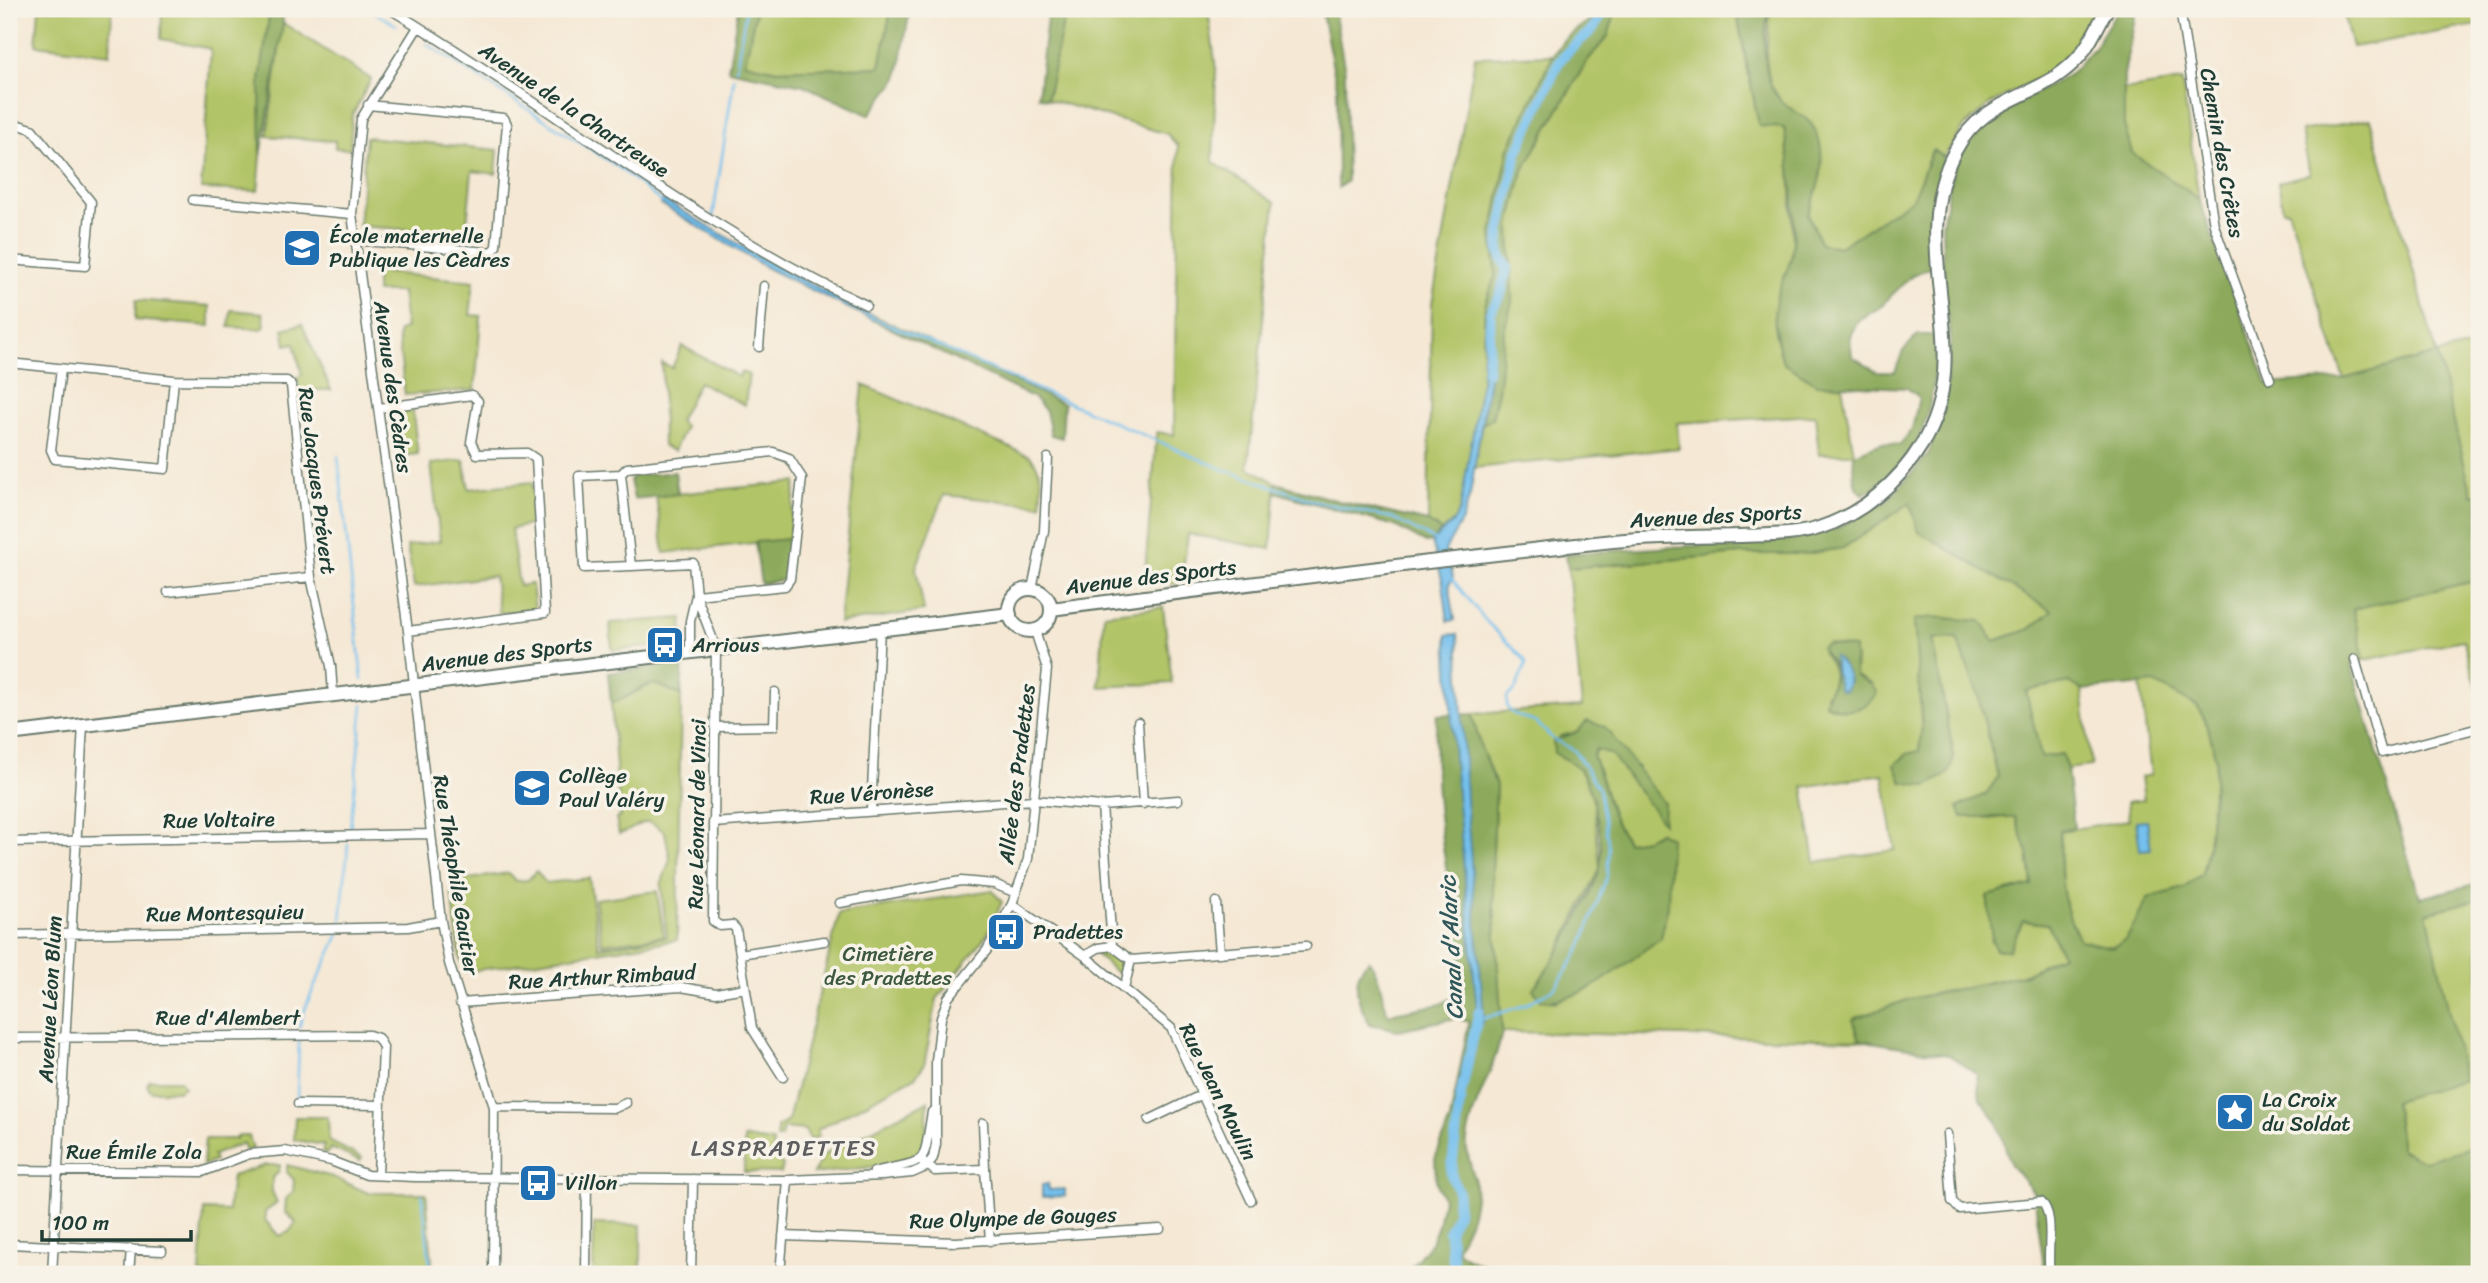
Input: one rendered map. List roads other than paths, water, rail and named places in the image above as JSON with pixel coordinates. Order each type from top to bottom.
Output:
[{"type":"main road","name":"Avenue des Sports","points":[[1051,609],[1651,537],[1784,535],[1818,528],[1843,518],[1887,488],[1925,440],[1943,386],[1947,350],[1934,246],[1939,191],[1956,148],[1982,116],[1998,104],[2059,75],[2074,62],[2107,9]]},
{"type":"main road","name":"Avenue des Sports","points":[[1032,589],[1043,594],[1051,609],[1045,625],[1035,631]]},
{"type":"main road","points":[[1032,589],[1014,597],[1010,614],[1021,629],[1035,631]]},
{"type":"main road","name":"Avenue des Sports","points":[[9,734],[1010,614]]},
{"type":"street","name":"Chemin des Crêtes","points":[[2180,9],[2214,225],[2270,379]]},
{"type":"street","name":"Avenue de la Chartreuse","points":[[394,10],[702,217],[771,258],[866,305]]},
{"type":"street","name":"Avenue des Cèdres","points":[[414,684],[352,214],[361,119],[418,27]]},
{"type":"street","points":[[354,240],[487,252],[493,251],[496,246],[507,124],[504,118],[368,105]]},
{"type":"street","points":[[9,121],[32,129],[91,202],[85,266],[9,260]]},
{"type":"street","points":[[193,200],[352,214]]},
{"type":"street","points":[[758,347],[764,286]]},
{"type":"street","name":"Rue Jacques Prévert","points":[[9,363],[174,380],[287,381],[291,385],[312,577],[331,666],[333,695]]},
{"type":"street","points":[[61,369],[51,450],[55,459],[165,469],[174,380]]},
{"type":"street","points":[[379,408],[472,395],[478,401],[471,442],[477,454],[527,453],[536,460],[545,613],[408,631]]},
{"type":"street","points":[[690,652],[690,621],[695,595],[693,563],[584,568],[579,476],[621,474],[627,468],[774,452],[789,458],[802,478],[790,579],[785,586],[695,595]]},
{"type":"street","points":[[1032,589],[1044,531],[1048,458]]},
{"type":"street","points":[[621,474],[631,566]]},
{"type":"street","points":[[169,592],[312,577]]},
{"type":"street","points":[[695,595],[716,648]]},
{"type":"street","points":[[871,810],[880,629]]},
{"type":"street","name":"Allée des Pradettes","points":[[924,1164],[934,1102],[940,1029],[948,998],[987,950],[1012,904],[1028,859],[1047,669],[1035,631]]},
{"type":"street","name":"Rue Léonard de Vinci","points":[[716,648],[713,921],[719,926],[732,925],[736,929],[752,1028],[783,1077]]},
{"type":"street","points":[[2355,659],[2382,753],[2479,728]]},
{"type":"street","name":"Rue Théophile Gautier","points":[[414,684],[441,922],[460,1003],[494,1107],[493,1274]]},
{"type":"street","points":[[715,727],[774,726],[775,692]]},
{"type":"street","points":[[1138,722],[1143,804]]},
{"type":"street","name":"Avenue Léon Blum","points":[[52,1274],[83,725]]},
{"type":"street","name":"Rue Véronèse","points":[[713,823],[1034,800],[1102,806],[1178,800]]},
{"type":"street","points":[[1102,806],[1112,946]]},
{"type":"street","name":"Rue Voltaire","points":[[9,842],[430,834]]},
{"type":"street","points":[[840,903],[961,881],[994,884],[1016,893]]},
{"type":"street","points":[[1216,902],[1220,953]]},
{"type":"street","name":"Rue Jean Moulin","points":[[1012,904],[1085,956],[1171,1028],[1251,1200]]},
{"type":"street","name":"Rue Montesquieu","points":[[9,935],[408,927],[441,922]]},
{"type":"street","points":[[740,954],[824,941]]},
{"type":"street","points":[[1085,956],[1098,948],[1112,946],[1131,960],[1306,946]]},
{"type":"street","points":[[1124,989],[1131,960]]},
{"type":"street","name":"Rue Arthur Rimbaud","points":[[460,1003],[681,987],[716,993],[745,988]]},
{"type":"street","name":"Rue d'Alembert","points":[[9,1038],[369,1035],[378,1038],[383,1047],[378,1175]]},
{"type":"street","points":[[1149,1120],[1201,1095]]},
{"type":"street","points":[[494,1107],[615,1108],[625,1103]]},
{"type":"street","points":[[298,1104],[381,1105]]},
{"type":"street","points":[[983,1123],[990,1241]]},
{"type":"street","points":[[1947,1134],[1952,1201],[1959,1209],[2041,1202],[2047,1207],[2050,1218],[2046,1254],[2050,1274]]},
{"type":"street","name":"Rue Émile Zola","points":[[9,1170],[202,1172],[249,1154],[285,1151],[331,1161],[352,1171],[378,1175],[788,1180]]},
{"type":"street","points":[[780,1274],[788,1180],[859,1176],[924,1164],[936,1171],[985,1169]]},
{"type":"street","points":[[586,1274],[587,1177]]},
{"type":"street","points":[[691,1274],[693,1179]]},
{"type":"street","name":"Rue Olympe de Gouges","points":[[783,1236],[990,1241],[1160,1229]]},
{"type":"street","points":[[9,1244],[162,1251]]},
{"type":"street","points":[[129,1274],[131,1249]]},
{"type":"water","points":[[664,200],[774,265],[872,315],[871,319],[769,269],[661,204]]},
{"type":"water","points":[[1483,358],[1492,358],[1470,495],[1462,520],[1445,550],[1453,577],[1449,585],[1455,620],[1448,621],[1443,583],[1432,542],[1454,521],[1460,509]]},
{"type":"water","points":[[1458,634],[1466,798],[1484,1019],[1480,1026],[1475,1022],[1477,1010],[1454,760],[1447,635]]},
{"type":"water","points":[[1833,656],[1841,663],[1848,676],[1845,691],[1839,689]]},
{"type":"water","points":[[2147,820],[2151,849],[2140,850],[2136,821]]},
{"type":"water","points":[[1048,1184],[1049,1190],[1065,1189],[1065,1196],[1042,1197],[1042,1185]]},
{"type":"waterway","points":[[369,9],[396,25]]},
{"type":"waterway","points":[[736,69],[746,9]]},
{"type":"waterway","name":"Canal d'Alaric","points":[[1487,372],[1491,311],[1501,294],[1507,268],[1499,251],[1500,233],[1517,153],[1559,62],[1590,32],[1603,9]]},
{"type":"waterway","points":[[427,44],[618,167],[663,203]]},
{"type":"waterway","points":[[713,216],[734,78]]},
{"type":"waterway","points":[[871,317],[1220,468],[1314,501],[1392,518],[1436,541]]},
{"type":"waterway","points":[[338,456],[362,680]]},
{"type":"waterway","points":[[1452,579],[1486,621],[1524,659],[1526,664],[1515,690],[1507,697],[1507,707],[1512,713],[1537,723],[1553,739],[1574,750],[1599,789],[1609,849],[1607,876],[1581,948],[1556,987],[1525,1005],[1482,1019]]},
{"type":"waterway","points":[[350,830],[363,704]]},
{"type":"waterway","points":[[341,921],[348,844]]},
{"type":"waterway","points":[[299,1027],[312,991],[339,934]]},
{"type":"waterway","name":"Canal d'Alaric","points":[[1479,1011],[1461,1094],[1451,1174],[1458,1191],[1457,1213],[1449,1231],[1454,1268],[1459,1272],[1482,1274]]},
{"type":"waterway","points":[[297,1099],[299,1042]]},
{"type":"waterway","points":[[422,1195],[431,1274]]},
{"type":"place","name":"École maternelle Publique les Cèdres","points":[[302,248]]},
{"type":"place","name":"Arrious","points":[[665,645]]},
{"type":"place","name":"Collège Paul Valéry","points":[[532,788]]},
{"type":"place","name":"Pradettes","points":[[1006,932]]},
{"type":"place","name":"La Croix du Soldat","points":[[2235,1112]]},
{"type":"place","name":"Villon","points":[[538,1183]]},
{"type":"district","name":"LASPRADETTES","points":[[784,1148]]},
{"type":"park label","name":"Cimetière des Pradettes","points":[[888,966]]}]
